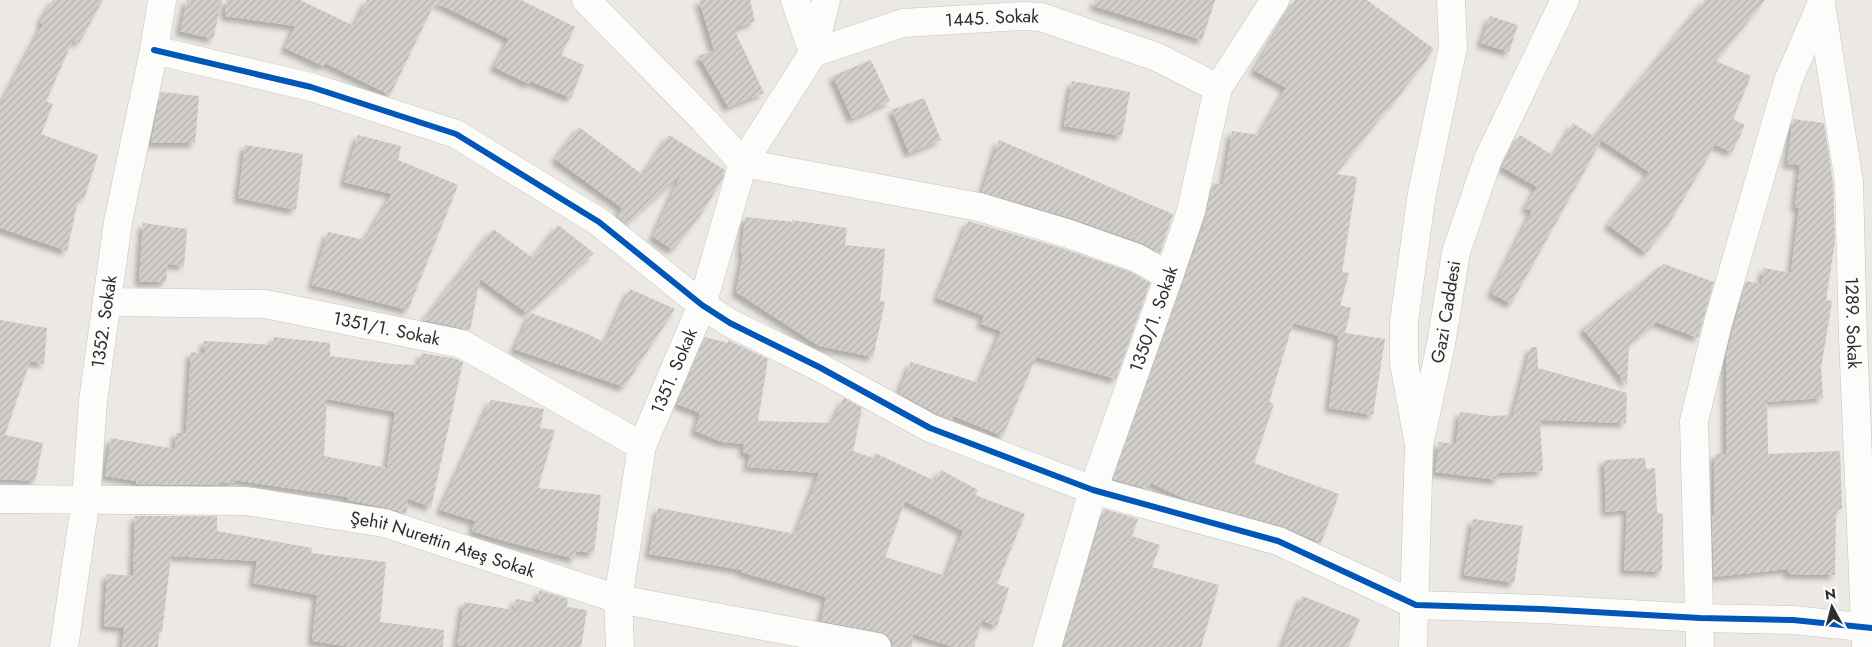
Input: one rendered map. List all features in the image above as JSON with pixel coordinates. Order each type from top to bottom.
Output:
[{"type":"street","name":"1352. Sokak","points":[[64,647],[86,499],[93,400],[118,222],[154,50],[162,0]]},
{"type":"street","points":[[586,0],[704,120],[743,164],[979,207],[1066,233],[1137,258],[1170,276]]},
{"type":"street","points":[[795,0],[813,53]]},
{"type":"street","name":"1351. Sokak","points":[[620,647],[618,599],[642,446],[702,305],[743,164],[813,53],[826,0]]},
{"type":"street","name":"1350/1. Sokak","points":[[1047,647],[1093,490],[1170,276],[1191,211],[1218,88],[1275,0]]},
{"type":"street","points":[[1419,445],[1404,363],[1404,321],[1422,193],[1453,47],[1452,0]]},
{"type":"street","name":"Gazi Caddesi","points":[[1414,647],[1419,445],[1441,344],[1456,252],[1488,159],[1565,0]]},
{"type":"street","points":[[1700,647],[1694,420],[1718,323],[1788,81],[1821,3]]},
{"type":"street","name":"1289. Sokak","points":[[1821,3],[1850,182],[1862,338],[1857,407],[1868,634]]},
{"type":"street","name":"1445. Sokak","points":[[813,53],[903,23],[1022,16],[1040,17],[1157,57],[1218,88]]},
{"type":"street","points":[[154,50],[311,87],[456,134],[599,222],[702,305],[730,324],[819,367],[930,428],[1093,490],[1278,541],[1416,605],[1541,609],[1700,618],[1793,620],[1868,634]]},
{"type":"street","name":"1351/1. Sokak","points":[[107,302],[265,304],[462,344],[642,446]]},
{"type":"street","name":"Şehit Nurettin Ateş Sokak","points":[[0,500],[246,501],[384,523],[618,599],[877,647]]},
{"type":"building","points":[[53,0],[103,0],[79,43],[73,40],[46,101],[53,104],[41,134],[98,155],[84,199],[79,196],[67,251],[0,228],[0,106],[43,24],[40,22]]},
{"type":"building","points":[[187,0],[222,0],[213,39],[180,31]]},
{"type":"building","points":[[226,0],[300,0],[354,26],[367,0],[521,0],[575,27],[561,55],[584,65],[571,98],[530,81],[529,84],[494,67],[509,39],[435,2],[390,95],[325,63],[323,66],[285,48],[295,26],[225,16]]},
{"type":"building","points":[[699,0],[750,0],[755,21],[734,29],[764,93],[728,107],[699,56],[714,50]]},
{"type":"building","points":[[1095,0],[1215,0],[1202,40],[1094,6]]},
{"type":"building","points":[[1295,0],[1367,0],[1434,49],[1336,174],[1357,177],[1342,272],[1349,273],[1340,305],[1351,308],[1345,333],[1385,339],[1373,415],[1329,408],[1339,336],[1293,323],[1269,402],[1274,404],[1254,463],[1339,494],[1321,543],[1282,526],[1187,500],[1151,483],[1148,489],[1113,479],[1203,227],[1213,183],[1223,185],[1232,131],[1259,135],[1286,88],[1254,70]]},
{"type":"building","points":[[1705,0],[1765,0],[1716,61],[1751,76],[1733,119],[1745,125],[1732,152],[1715,145],[1670,222],[1646,253],[1608,225],[1649,172],[1595,136]]},
{"type":"building","points":[[1490,16],[1518,25],[1509,52],[1481,43]]},
{"type":"building","points":[[871,60],[890,101],[852,119],[833,76]]},
{"type":"building","points":[[1072,81],[1130,92],[1122,136],[1064,126]]},
{"type":"building","points":[[161,92],[199,96],[195,143],[151,143]]},
{"type":"building","points":[[924,98],[941,140],[909,153],[892,110]]},
{"type":"building","points":[[1793,119],[1824,123],[1833,183],[1835,241],[1826,300],[1832,301],[1821,368],[1823,398],[1767,402],[1768,454],[1840,451],[1842,509],[1836,509],[1835,575],[1788,574],[1788,569],[1714,577],[1712,515],[1714,515],[1715,454],[1726,454],[1726,357],[1746,281],[1761,284],[1764,268],[1791,273],[1799,208],[1795,207],[1800,165],[1787,164]]},
{"type":"building","points":[[1573,123],[1601,141],[1511,304],[1491,293],[1532,211],[1525,208],[1537,187],[1502,167],[1520,135],[1554,156]]},
{"type":"building","points":[[579,127],[643,175],[669,135],[725,170],[723,178],[702,213],[673,250],[653,237],[681,175],[626,224],[617,216],[622,208],[555,159]]},
{"type":"building","points":[[358,135],[401,146],[398,160],[458,185],[408,310],[312,285],[328,232],[365,240],[392,194],[344,182]]},
{"type":"building","points":[[999,140],[1173,214],[1160,253],[1142,243],[1071,218],[982,192]]},
{"type":"building","points":[[245,145],[303,154],[296,210],[238,198]]},
{"type":"building","points":[[745,217],[793,222],[792,220],[847,228],[845,245],[885,249],[880,301],[885,302],[873,357],[819,346],[736,292],[743,254],[741,254]]},
{"type":"building","points":[[968,221],[1061,248],[1131,272],[1150,283],[1116,379],[1036,357],[1003,436],[953,416],[952,420],[937,414],[899,393],[911,362],[979,383],[1001,331],[981,324],[984,316],[937,298]]},
{"type":"building","points":[[143,223],[187,229],[184,266],[168,264],[166,282],[139,282]]},
{"type":"building","points":[[558,225],[594,253],[527,313],[480,279],[470,330],[424,320],[493,229],[533,258]]},
{"type":"building","points":[[1664,264],[1714,282],[1698,338],[1656,322],[1629,344],[1627,385],[1583,329]]},
{"type":"building","points":[[630,289],[675,309],[624,387],[514,349],[531,313],[588,334],[605,343]]},
{"type":"building","points":[[0,320],[47,328],[44,364],[30,361],[5,435],[43,443],[35,481],[0,479]]},
{"type":"building","points":[[274,337],[330,343],[330,356],[392,364],[419,365],[422,353],[463,362],[431,507],[408,499],[407,514],[347,500],[348,497],[234,480],[234,483],[219,482],[219,485],[136,484],[136,481],[105,476],[111,438],[175,449],[176,433],[186,433],[191,352],[204,354],[204,341],[273,345]],"holes":[[[327,399],[395,412],[387,468],[324,456]]]},
{"type":"building","points":[[705,337],[728,343],[728,340],[768,359],[758,421],[832,423],[844,398],[862,408],[853,451],[873,458],[875,453],[935,481],[941,470],[978,490],[975,495],[1025,514],[997,584],[1009,588],[997,626],[982,621],[974,647],[953,647],[913,634],[912,647],[892,647],[892,641],[887,635],[880,632],[821,621],[826,597],[741,572],[742,570],[649,554],[658,508],[796,534],[819,473],[747,467],[750,455],[743,452],[744,444],[722,442],[695,431],[700,413],[677,404]],"holes":[[[905,501],[963,531],[946,576],[885,557]]]},
{"type":"building","points":[[1531,347],[1537,347],[1538,368],[1627,393],[1626,423],[1540,420],[1543,471],[1499,473],[1498,480],[1435,472],[1439,442],[1456,444],[1460,412],[1491,416],[1513,415]]},
{"type":"building","points":[[491,400],[544,409],[540,428],[555,430],[538,488],[601,495],[594,553],[576,551],[575,559],[504,541],[472,531],[475,521],[440,510]]},
{"type":"building","points":[[1645,458],[1646,469],[1655,468],[1657,513],[1663,514],[1662,572],[1624,570],[1627,510],[1606,512],[1604,460]]},
{"type":"building","points":[[1104,509],[1138,519],[1132,536],[1160,545],[1152,567],[1219,585],[1201,647],[1063,647]]},
{"type":"building","points":[[135,516],[217,516],[217,531],[312,548],[311,553],[386,562],[380,622],[444,630],[443,647],[351,647],[312,641],[317,595],[253,583],[257,561],[171,556],[162,632],[159,632],[158,647],[122,647],[124,628],[104,626],[107,574],[133,576]]},
{"type":"building","points":[[1473,519],[1523,526],[1514,583],[1464,575]]},
{"type":"building","points":[[539,590],[568,599],[567,607],[587,610],[581,647],[472,647],[457,645],[464,602],[514,610],[516,599],[538,603]]},
{"type":"building","points":[[1302,596],[1360,619],[1348,647],[1282,647]]},
{"type":"cycle path","points":[[154,50],[311,87],[456,134],[599,222],[702,305],[730,323],[819,367],[930,428],[1093,490],[1278,541],[1416,605],[1541,609],[1700,618],[1793,620],[1872,628]]}]
